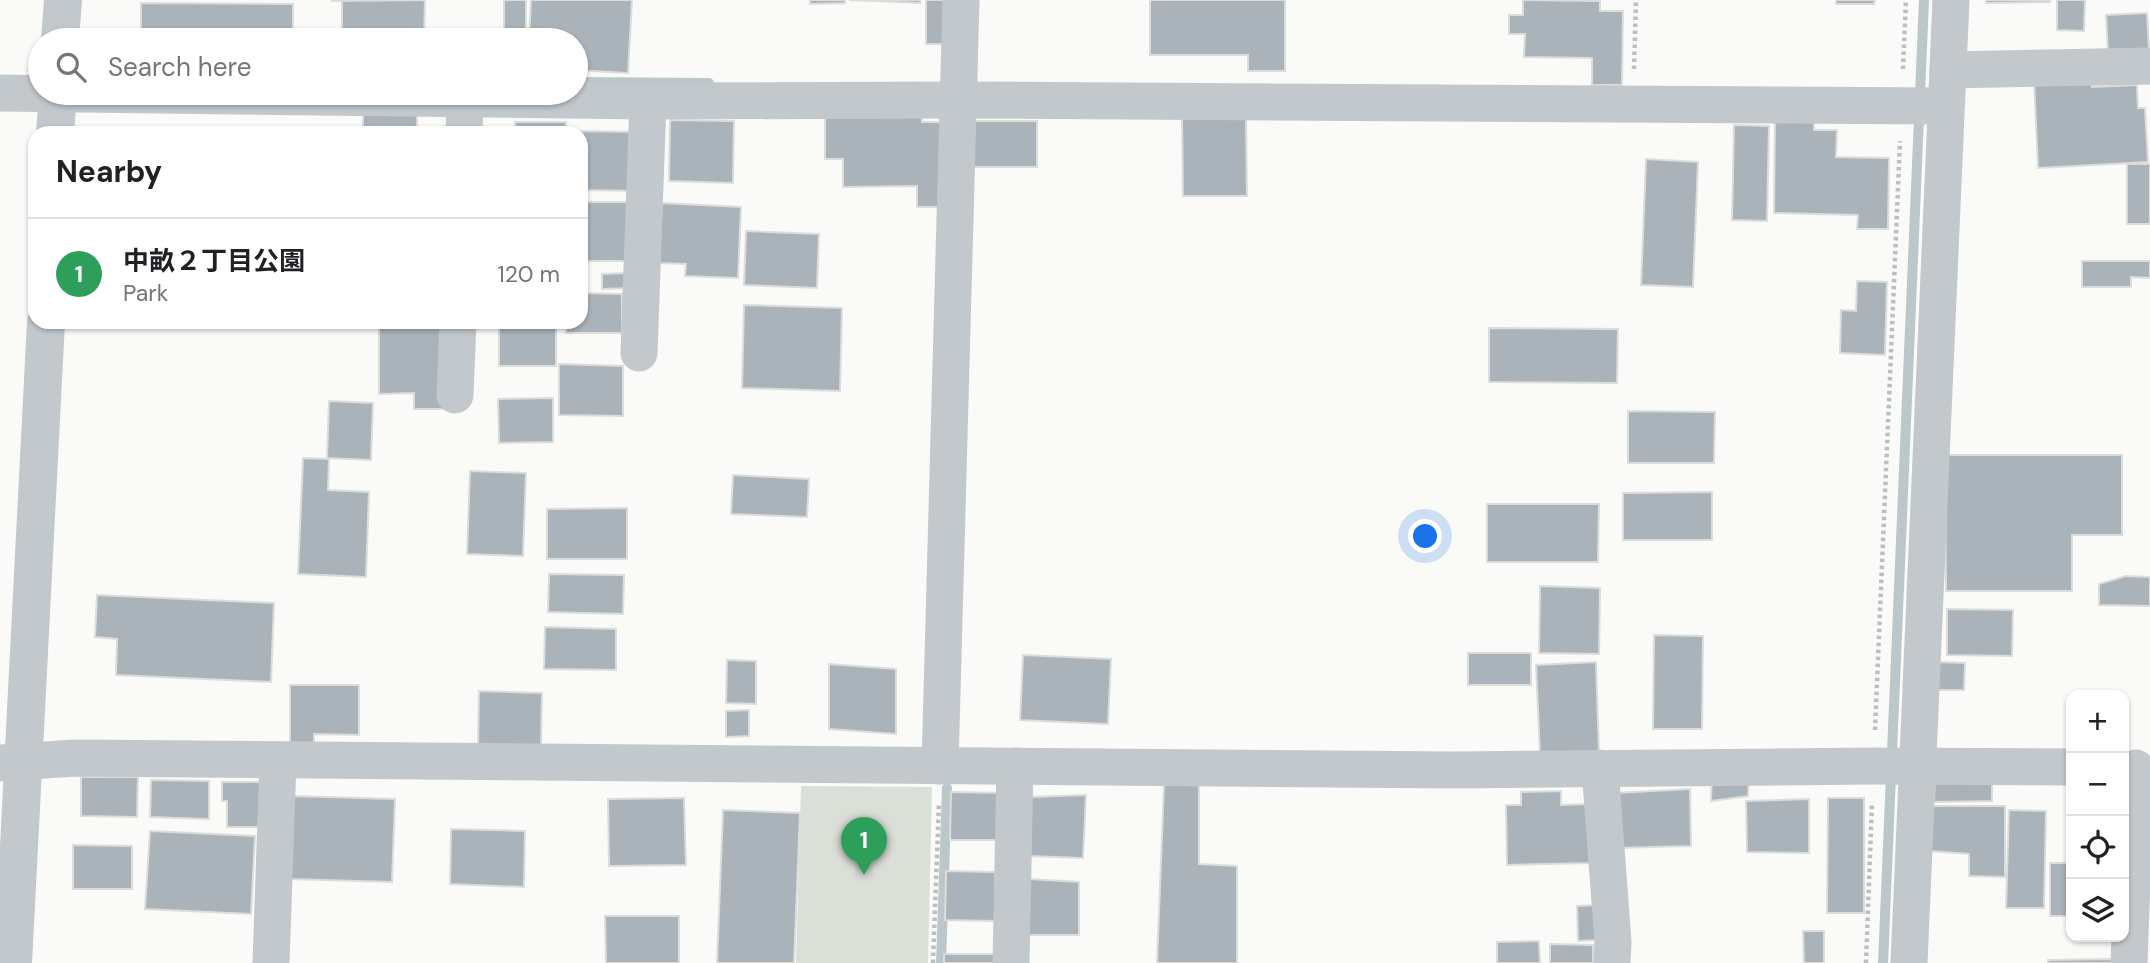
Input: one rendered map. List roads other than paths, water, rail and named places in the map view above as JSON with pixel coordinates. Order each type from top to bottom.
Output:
[{"type":"street","points":[[62,28],[63,0]]},
{"type":"street","points":[[940,766],[961,0]]},
{"type":"street","points":[[1909,963],[1896,766],[1923,105],[1948,69],[1951,0]]},
{"type":"street","points":[[1948,69],[2150,66]]},
{"type":"street","points":[[261,105],[465,116],[648,101],[958,90],[1923,105]]},
{"type":"street","points":[[0,93],[28,93]]},
{"type":"street","points":[[639,353],[648,101]]},
{"type":"street","points":[[55,126],[56,105]]},
{"type":"street","points":[[13,963],[11,763],[45,329]]},
{"type":"street","points":[[455,395],[458,329]]},
{"type":"street","points":[[11,763],[75,758],[1456,770],[2066,767]]},
{"type":"street","points":[[271,963],[278,760]]},
{"type":"street","points":[[1011,963],[1015,766]]},
{"type":"street","points":[[1600,768],[1613,942],[1612,963]]},
{"type":"street","points":[[2129,963],[2137,768]]},
{"type":"waterway","points":[[1883,963],[1924,0]]},
{"type":"waterway","points":[[588,82],[709,83]]},
{"type":"waterway","points":[[941,963],[947,788]]},
{"type":"place","name":"中畝２丁目公園","points":[[864,875]]}]
